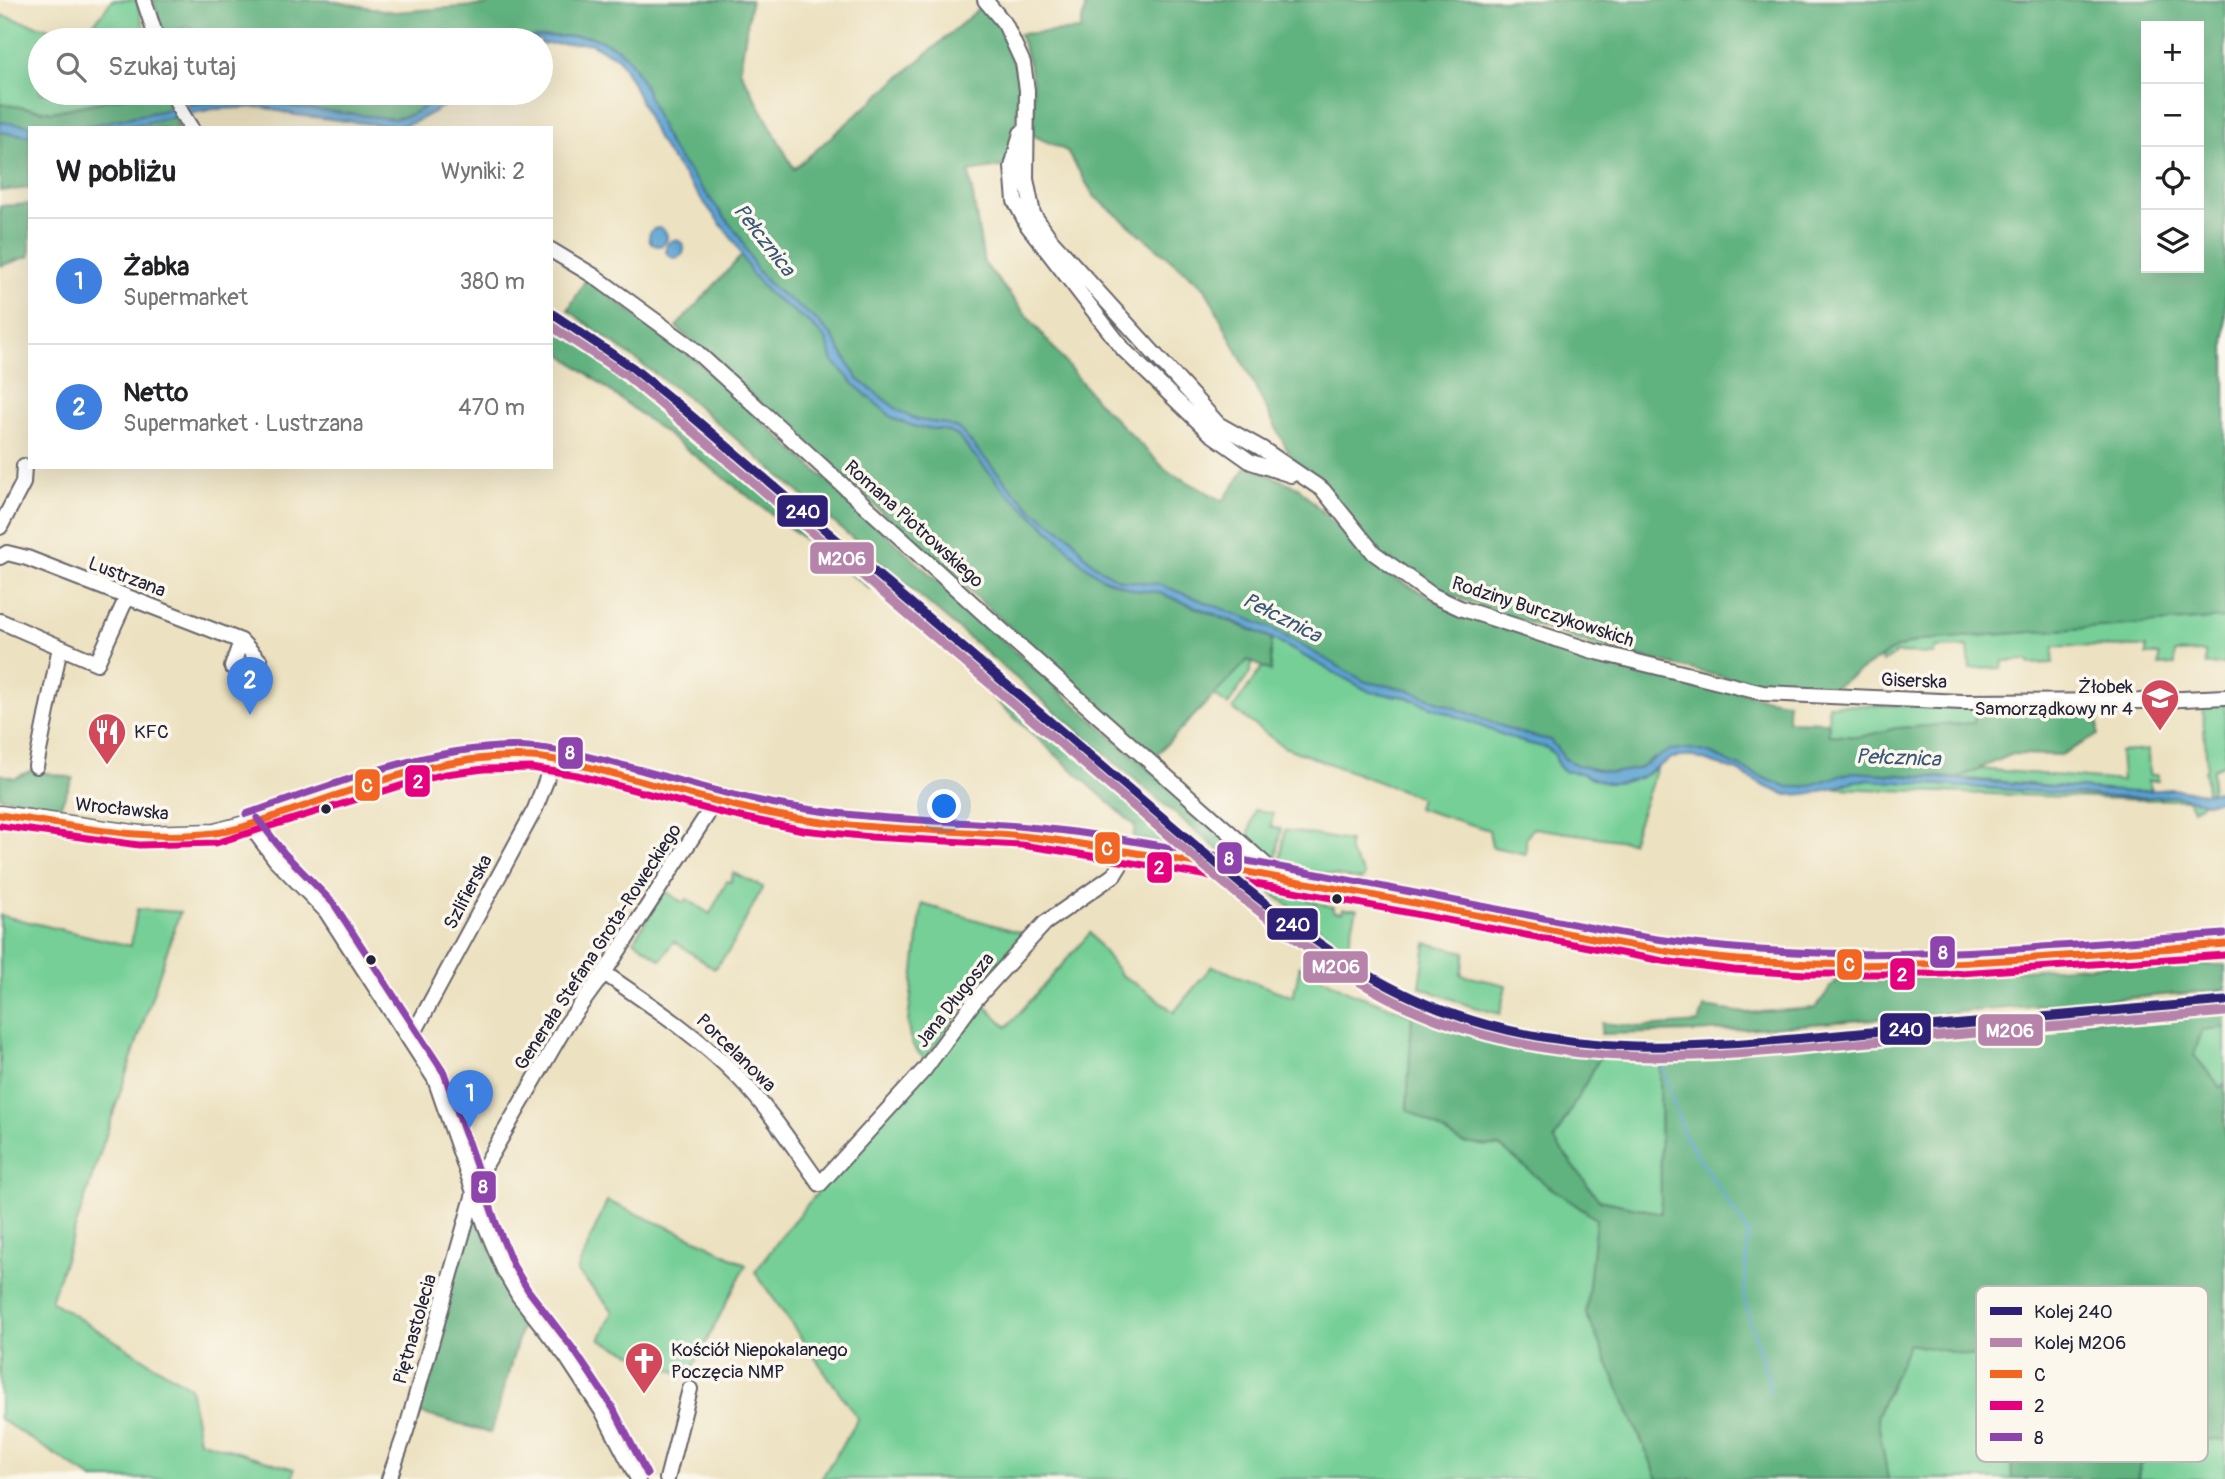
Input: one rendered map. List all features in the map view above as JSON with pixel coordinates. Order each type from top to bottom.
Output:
[{"type":"main road","name":"Wrocławska","points":[[0,815],[156,836],[215,833],[392,777],[444,764],[498,757],[552,760],[713,800],[820,822],[1022,835],[1124,850],[1665,951],[1738,961],[1833,966],[1911,965],[2225,944]]},
{"type":"street","points":[[144,0],[153,28]]},
{"type":"street","name":"Rodziny Burczykowskich","points":[[985,0],[1005,24],[1023,64],[1027,90],[1026,115],[1012,167],[1016,201],[1027,226],[1124,350],[1210,433],[1251,462],[1307,480],[1323,490],[1374,553],[1432,595],[1460,608],[1593,652],[1763,693],[1811,696]]},
{"type":"street","points":[[179,105],[190,126]]},
{"type":"street","name":"Romana Piotrowskiego","points":[[553,251],[594,276],[690,346],[1005,633],[1239,840],[1275,877]]},
{"type":"street","points":[[0,527],[23,483],[24,466]]},
{"type":"street","name":"Lustrzana","points":[[0,557],[7,553],[27,558],[241,641]]},
{"type":"street","points":[[0,621],[97,663],[127,597]]},
{"type":"street","points":[[36,766],[60,647]]},
{"type":"street","name":"Giserska","points":[[1811,696],[1962,702],[2140,702],[2225,697]]},
{"type":"street","name":"Szlifierska","points":[[407,1036],[416,1029],[534,809],[552,760]]},
{"type":"street","name":"Generała Stefana Grota-Roweckiego","points":[[474,1189],[566,1025],[604,973],[707,815],[713,800]]},
{"type":"street","points":[[0,828],[19,818]]},
{"type":"street","points":[[249,824],[276,860],[326,911],[435,1079],[486,1227],[504,1270],[519,1296],[566,1356],[604,1414],[638,1479]]},
{"type":"street","points":[[1239,840],[1246,853],[1246,872]]},
{"type":"street","name":"Jana Długosza","points":[[820,1184],[924,1070],[976,999],[1045,923],[1114,875],[1122,862],[1124,850]]},
{"type":"street","name":"Porcelanowa","points":[[604,973],[681,1026],[740,1079],[771,1115],[820,1184]]},
{"type":"street","name":"Piętnastolecia","points":[[389,1479],[406,1431],[474,1189]]},
{"type":"street","points":[[667,1479],[690,1389]]},
{"type":"green space","points":[[112,0],[136,0],[144,28],[85,28],[99,18]]},
{"type":"green space","points":[[153,0],[327,0],[395,12],[488,5],[491,0],[751,0],[740,70],[794,169],[981,7],[1000,27],[1015,63],[1020,89],[1019,108],[1006,166],[969,172],[984,263],[1096,400],[1167,471],[1223,501],[1247,466],[1298,487],[1381,571],[1460,613],[1761,698],[1788,702],[1788,721],[1828,722],[1829,735],[1860,737],[1897,728],[1974,723],[1976,706],[2097,709],[2098,735],[2061,755],[2013,754],[1957,778],[1853,772],[1804,787],[1788,787],[1709,753],[1690,749],[1652,759],[1637,769],[1612,773],[1579,766],[1565,759],[1550,740],[1519,733],[1406,689],[1366,682],[1269,627],[1120,580],[1103,571],[1087,558],[1071,537],[1033,510],[959,429],[917,420],[898,410],[858,379],[832,336],[814,318],[772,287],[756,269],[740,237],[672,150],[625,54],[578,36],[553,37],[553,28],[162,28]]},
{"type":"green space","points":[[1087,0],[2225,0],[2225,618],[1921,640],[1894,649],[1825,693],[1763,687],[1593,645],[1463,600],[1387,563],[1299,473],[1205,288],[1094,196],[1067,151],[1032,135],[1033,83],[1019,34],[1080,30]]},
{"type":"green space","points":[[0,15],[48,28],[28,28],[28,105],[86,105],[52,112],[0,104]]},
{"type":"green space","points":[[0,104],[52,112],[86,105],[169,105],[170,109],[87,126],[37,126],[0,122]]},
{"type":"green space","points":[[284,105],[428,105],[410,115],[394,119]]},
{"type":"green space","points":[[174,117],[180,126],[130,126]]},
{"type":"green space","points":[[0,132],[28,136],[28,188],[0,191]]},
{"type":"green space","points":[[28,204],[28,257],[0,266],[0,206]]},
{"type":"green space","points":[[742,255],[751,273],[768,293],[810,323],[826,339],[833,361],[856,386],[894,419],[916,427],[944,430],[957,435],[1005,491],[1102,578],[1134,590],[1157,592],[1271,638],[1271,671],[1248,660],[1154,757],[676,327]]},
{"type":"green space","points":[[586,279],[685,351],[1002,640],[1231,842],[1228,854],[1222,853],[1193,829],[687,397],[568,310]]},
{"type":"green space","points":[[553,320],[593,344],[677,411],[878,583],[870,589],[553,348]]},
{"type":"green space","points":[[2225,618],[2225,664],[2206,665],[2205,652],[2175,653],[2175,665],[2159,666],[2159,655],[2146,655],[2146,647],[2054,646],[2053,663],[2003,661],[2002,668],[1970,669],[1968,647],[1935,648],[1934,654],[1894,653],[1894,656],[1882,662],[1881,658],[1894,649],[1921,640]]},
{"type":"green space","points":[[928,630],[1188,848],[1133,839],[1135,826],[998,703]]},
{"type":"green space","points":[[1271,638],[1370,692],[1406,697],[1519,741],[1547,748],[1555,755],[1563,771],[1580,773],[1606,783],[1640,778],[1657,768],[1631,842],[1533,828],[1526,839],[1526,854],[1492,847],[1489,830],[1417,808],[1420,797],[1284,747],[1233,709],[1262,667],[1271,671]]},
{"type":"green space","points":[[1248,660],[1253,662],[1249,674],[1228,705],[1214,695]]},
{"type":"green space","points":[[2225,702],[2225,764],[2213,769],[2211,792],[2207,793],[2202,703]]},
{"type":"green space","points":[[1828,705],[1976,706],[1975,723],[1897,728],[1860,737],[1829,735]]},
{"type":"green space","points":[[2148,750],[2149,775],[2158,775],[2158,781],[2148,781],[2152,790],[2131,792],[1957,778],[1980,769],[2122,781],[2120,752]]},
{"type":"green space","points":[[32,770],[73,778],[60,807],[0,797],[0,774],[15,778]]},
{"type":"green space","points":[[1853,781],[2131,798],[2175,796],[2205,802],[2193,809],[2188,800],[1835,788]]},
{"type":"green space","points":[[1255,810],[1273,813],[1271,827],[1281,829],[1276,860],[1248,837]]},
{"type":"green space","points":[[1285,830],[1349,841],[1349,852],[1364,878],[1361,880],[1286,867],[1280,862]]},
{"type":"green space","points":[[733,873],[763,887],[729,951],[714,969],[674,941],[661,960],[634,940],[665,891],[684,903],[687,899],[710,914],[727,881],[731,882]]},
{"type":"green space","points":[[1265,888],[1333,907],[1333,911],[1342,913],[1343,909],[1357,909],[1347,949]]},
{"type":"green space","points":[[922,904],[1025,934],[972,995],[925,1059],[912,1043],[908,1022]]},
{"type":"green space","points":[[137,909],[180,912],[51,1301],[190,1387],[199,1440],[294,1469],[293,1479],[93,1479],[0,1419],[0,915],[131,946]]},
{"type":"green space","points":[[1090,933],[1121,975],[1174,1012],[1212,966],[1293,997],[1300,966],[1349,992],[1412,1015],[1407,1109],[1462,1143],[1501,1147],[1544,1183],[1596,1219],[1587,1313],[1658,1479],[821,1479],[858,1419],[755,1272],[790,1225],[980,1001],[1007,1027]]},
{"type":"green space","points":[[1426,943],[1465,952],[1461,975],[1506,985],[1500,1014],[1420,987]]},
{"type":"green space","points":[[2106,965],[2225,965],[2225,990],[1801,1025],[1696,1032],[1601,1034],[1602,1023],[1642,1027],[1699,1023],[1704,1007],[1745,1013],[1815,1008],[1836,981]]},
{"type":"green space","points":[[2225,1009],[2225,1027],[2202,1030],[2194,1055],[2220,1087],[2225,1085],[2225,1440],[2208,1440],[2208,1286],[1976,1286],[1976,1356],[1909,1344],[1877,1415],[1888,1479],[1658,1479],[1586,1313],[1596,1219],[1544,1183],[1501,1147],[1462,1143],[1407,1109],[1412,1015],[1505,1043],[1600,1057],[1554,1140],[1599,1200],[1661,1213],[1660,1054]]},
{"type":"green space","points":[[2225,1027],[2225,1085],[2220,1087],[2194,1055],[2202,1030]]},
{"type":"green space","points":[[1660,1054],[1661,1213],[1599,1200],[1554,1140],[1600,1057]]},
{"type":"green space","points":[[607,1201],[705,1243],[746,1265],[688,1377],[600,1340],[613,1311],[577,1271]]},
{"type":"green space","points":[[472,1214],[479,1222],[505,1284],[525,1315],[491,1433],[416,1412]]},
{"type":"green space","points":[[1909,1344],[1976,1356],[1976,1462],[2011,1462],[2012,1479],[1888,1479],[1877,1415]]},
{"type":"green space","points":[[2208,1440],[2225,1440],[2225,1479],[2138,1479],[2143,1462],[2208,1462]]},
{"type":"green space","points":[[2011,1462],[2143,1462],[2137,1479],[2012,1479]]},
{"type":"water","points":[[589,36],[623,53],[640,78],[672,150],[740,237],[756,269],[772,287],[814,318],[832,336],[858,379],[898,410],[917,420],[959,429],[1033,510],[1071,537],[1087,558],[1103,571],[1120,580],[1159,584],[1269,627],[1366,682],[1406,689],[1519,733],[1550,740],[1565,759],[1579,766],[1612,773],[1637,769],[1670,750],[1690,749],[1709,753],[1788,787],[1804,787],[1853,772],[2131,792],[2172,789],[2207,793],[2225,790],[2225,799],[2207,803],[2175,796],[2131,798],[1868,780],[1853,781],[1806,794],[1787,795],[1737,771],[1691,756],[1672,758],[1640,778],[1606,783],[1580,773],[1563,771],[1555,755],[1547,748],[1519,741],[1406,697],[1370,692],[1240,624],[1157,592],[1134,590],[1102,578],[1082,563],[1052,532],[1005,491],[957,435],[944,430],[916,427],[894,419],[856,386],[833,361],[826,339],[810,323],[768,293],[751,273],[735,243],[657,138],[618,58],[590,43],[553,44],[553,37]]},
{"type":"water","points":[[190,105],[284,105],[394,119],[410,115],[428,105],[445,105],[415,122],[401,126],[295,115],[263,107],[213,109],[130,126],[87,126]]},
{"type":"water","points":[[0,122],[37,126],[28,126],[28,136],[0,132]]},
{"type":"water","points":[[654,228],[662,228],[667,237],[665,244],[654,246],[649,241],[649,233]]},
{"type":"water","points":[[675,240],[681,243],[684,249],[681,255],[675,258],[669,255],[666,249],[669,243]]},
{"type":"waterway","points":[[1660,1059],[1684,1135],[1748,1232],[1744,1299],[1772,1392]]},
{"type":"rail line","name":"240","points":[[553,314],[633,368],[681,407],[1243,886],[1336,955],[1412,998],[1494,1027],[1549,1038],[1659,1046],[1770,1041],[2225,1001]]},
{"type":"rail line","name":"M206","points":[[553,327],[627,376],[1237,894],[1333,965],[1410,1009],[1494,1038],[1549,1049],[1658,1057],[1768,1052],[2225,1012]]},
{"type":"transit line","name":"8","points":[[246,814],[402,763],[466,750],[534,747],[586,756],[774,804],[869,816],[1020,826],[1095,835],[1626,934],[1740,949],[1878,954],[1948,952],[2224,934]]},
{"type":"transit line","name":"C","points":[[0,815],[134,834],[187,835],[224,832],[409,772],[470,760],[532,757],[577,764],[714,801],[784,816],[873,827],[1003,834],[1068,842],[1280,878],[1707,957],[1799,964],[1921,964],[2225,944]]},
{"type":"transit line","name":"2","points":[[0,826],[139,845],[216,843],[446,774],[484,769],[531,768],[577,775],[726,814],[803,830],[871,837],[1021,845],[1068,852],[1273,887],[1663,961],[1734,970],[1805,974],[1945,974],[2225,955]]},
{"type":"transit line","name":"8","points":[[257,818],[284,853],[334,904],[444,1073],[513,1265],[613,1408],[647,1474]]},
{"type":"place","name":"Netto","points":[[250,715]]},
{"type":"place","name":"Żłobek Samorządkowy nr 4","points":[[2160,732]]},
{"type":"place","name":"KFC","points":[[107,766]]},
{"type":"place","name":"Żabka","points":[[470,1128]]},
{"type":"place","name":"Kościół Niepokalanego Poczęcia NMP","points":[[644,1395]]},
{"type":"water label","name":"Pełcznica","points":[[764,240]]},
{"type":"water label","name":"Pełcznica","points":[[1282,618]]},
{"type":"water label","name":"Pełcznica","points":[[1898,758]]}]
